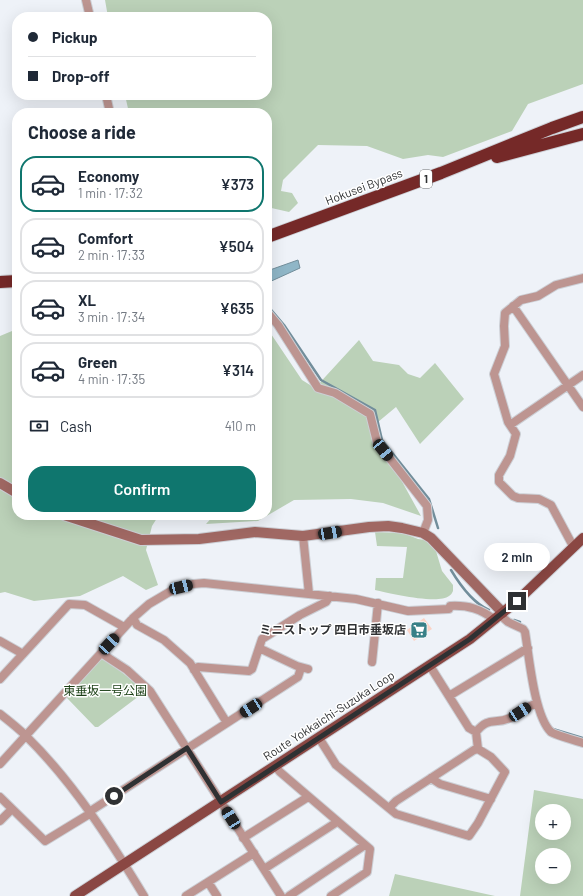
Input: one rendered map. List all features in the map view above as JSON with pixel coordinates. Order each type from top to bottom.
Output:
[{"type":"highway","name":"1","points":[[441,173],[583,109]]},
{"type":"highway","name":"Hokusei Bypass","points":[[272,235],[441,173],[583,117]]},
{"type":"highway","name":"1","points":[[441,173],[583,134]]},
{"type":"highway","points":[[0,282],[12,282]]},
{"type":"main road","name":"Route Yokkaichi-Suzuka Loop","points":[[74,896],[470,639],[499,616],[583,538]]},
{"type":"street","points":[[86,0],[89,12]]},
{"type":"street","points":[[573,546],[551,505],[539,498],[518,498],[513,496],[499,482],[499,475],[510,456],[516,434],[510,425],[494,374],[505,346],[504,326],[506,313],[522,300],[538,296],[556,285],[583,278]]},
{"type":"street","points":[[513,306],[583,407]]},
{"type":"street","points":[[272,318],[318,388],[335,393],[370,414],[377,442],[427,506],[428,520],[423,533]]},
{"type":"street","points":[[510,425],[583,375]]},
{"type":"street","points":[[0,483],[12,490]]},
{"type":"street","points":[[80,520],[142,540],[199,539],[255,532],[303,536],[369,527],[388,526],[423,533],[431,538],[453,559],[499,616],[508,622],[523,628],[528,648],[535,703],[539,712],[549,727],[583,744]]},
{"type":"street","points":[[303,536],[309,594]]},
{"type":"street","points":[[0,764],[133,618],[158,597],[176,589],[193,584],[218,584],[330,596],[378,603],[408,611],[449,609],[450,606],[465,605],[488,614],[499,616]]},
{"type":"street","points":[[194,670],[198,667],[249,671],[252,669],[262,639],[300,615],[326,602],[330,596]]},
{"type":"street","points":[[372,662],[378,603]]},
{"type":"street","points":[[0,679],[69,604],[85,605],[124,627]]},
{"type":"street","points":[[133,618],[137,625],[164,640],[190,663],[227,723]]},
{"type":"street","points":[[0,641],[23,654]]},
{"type":"street","points":[[0,797],[45,841],[298,677],[304,668],[259,648]]},
{"type":"street","points":[[448,696],[528,648]]},
{"type":"street","points":[[101,653],[127,670],[150,691],[281,896]]},
{"type":"street","points":[[430,666],[469,728],[476,732]]},
{"type":"street","points":[[478,749],[476,732],[482,725],[488,722],[510,718],[535,703]]},
{"type":"street","points":[[0,714],[25,735],[54,765],[90,812],[144,896]]},
{"type":"street","points":[[319,738],[336,765],[396,814],[468,836],[478,824],[505,772],[491,757],[478,749]]},
{"type":"street","points":[[389,808],[431,778],[478,749]]},
{"type":"street","points":[[275,766],[308,797],[370,849],[367,872],[331,896]]},
{"type":"street","points":[[431,778],[440,784],[491,799]]},
{"type":"street","points":[[243,838],[308,797]]},
{"type":"street","points":[[0,822],[12,809]]},
{"type":"street","points":[[264,869],[337,822]]},
{"type":"street","points":[[289,896],[365,846]]},
{"type":"street","points":[[186,896],[254,853]]},
{"type":"street","points":[[208,882],[217,896]]},
{"type":"green space","points":[[105,0],[583,0],[583,84],[528,104],[512,131],[443,157],[428,155],[403,159],[367,146],[318,145],[283,180],[281,191],[292,193],[298,203],[289,212],[272,208],[272,108],[128,108],[126,100],[272,100],[272,12],[107,12]]},
{"type":"green space","points":[[12,331],[12,520],[156,520],[152,526],[146,550],[158,585],[146,590],[123,576],[80,596],[34,601],[5,592],[0,593],[0,336]]},
{"type":"green space","points":[[272,335],[302,380],[315,388],[359,340],[373,361],[399,365],[408,374],[420,378],[435,363],[464,399],[420,444],[396,407],[372,427],[421,516],[383,503],[351,499],[294,500],[272,513]]},
{"type":"green space","points":[[210,520],[260,520],[258,521],[206,524]]},
{"type":"green space","points":[[375,532],[403,533],[418,539],[433,541],[442,571],[453,585],[451,595],[443,598],[424,599],[375,590],[376,578],[403,578],[407,547],[377,546]]},
{"type":"green space","name":"東垂坂一号公園","points":[[100,659],[104,659],[144,689],[143,693],[98,727],[95,727],[67,698],[67,695]]},
{"type":"green space","points":[[534,790],[583,799],[583,896],[520,896]]},
{"type":"green space","points":[[395,874],[495,896],[389,896]]},
{"type":"water","points":[[298,260],[300,268],[272,281],[272,269]]},
{"type":"building","name":"ミニストップ 四日市垂坂店","points":[[424,618],[432,629],[414,641],[407,630]]},
{"type":"waterway","points":[[272,311],[284,325],[321,380],[375,410],[382,440],[429,499],[438,528]]},
{"type":"waterway","points":[[451,570],[472,598],[489,610]]},
{"type":"waterway","points":[[514,620],[520,622]]},
{"type":"waterway","points":[[553,729],[583,738]]},
{"type":"place","name":"ミニストップ 四日市垂坂店","points":[[419,630]]},
{"type":"route","points":[[114,796],[187,748],[221,802],[470,639],[517,601]]}]
